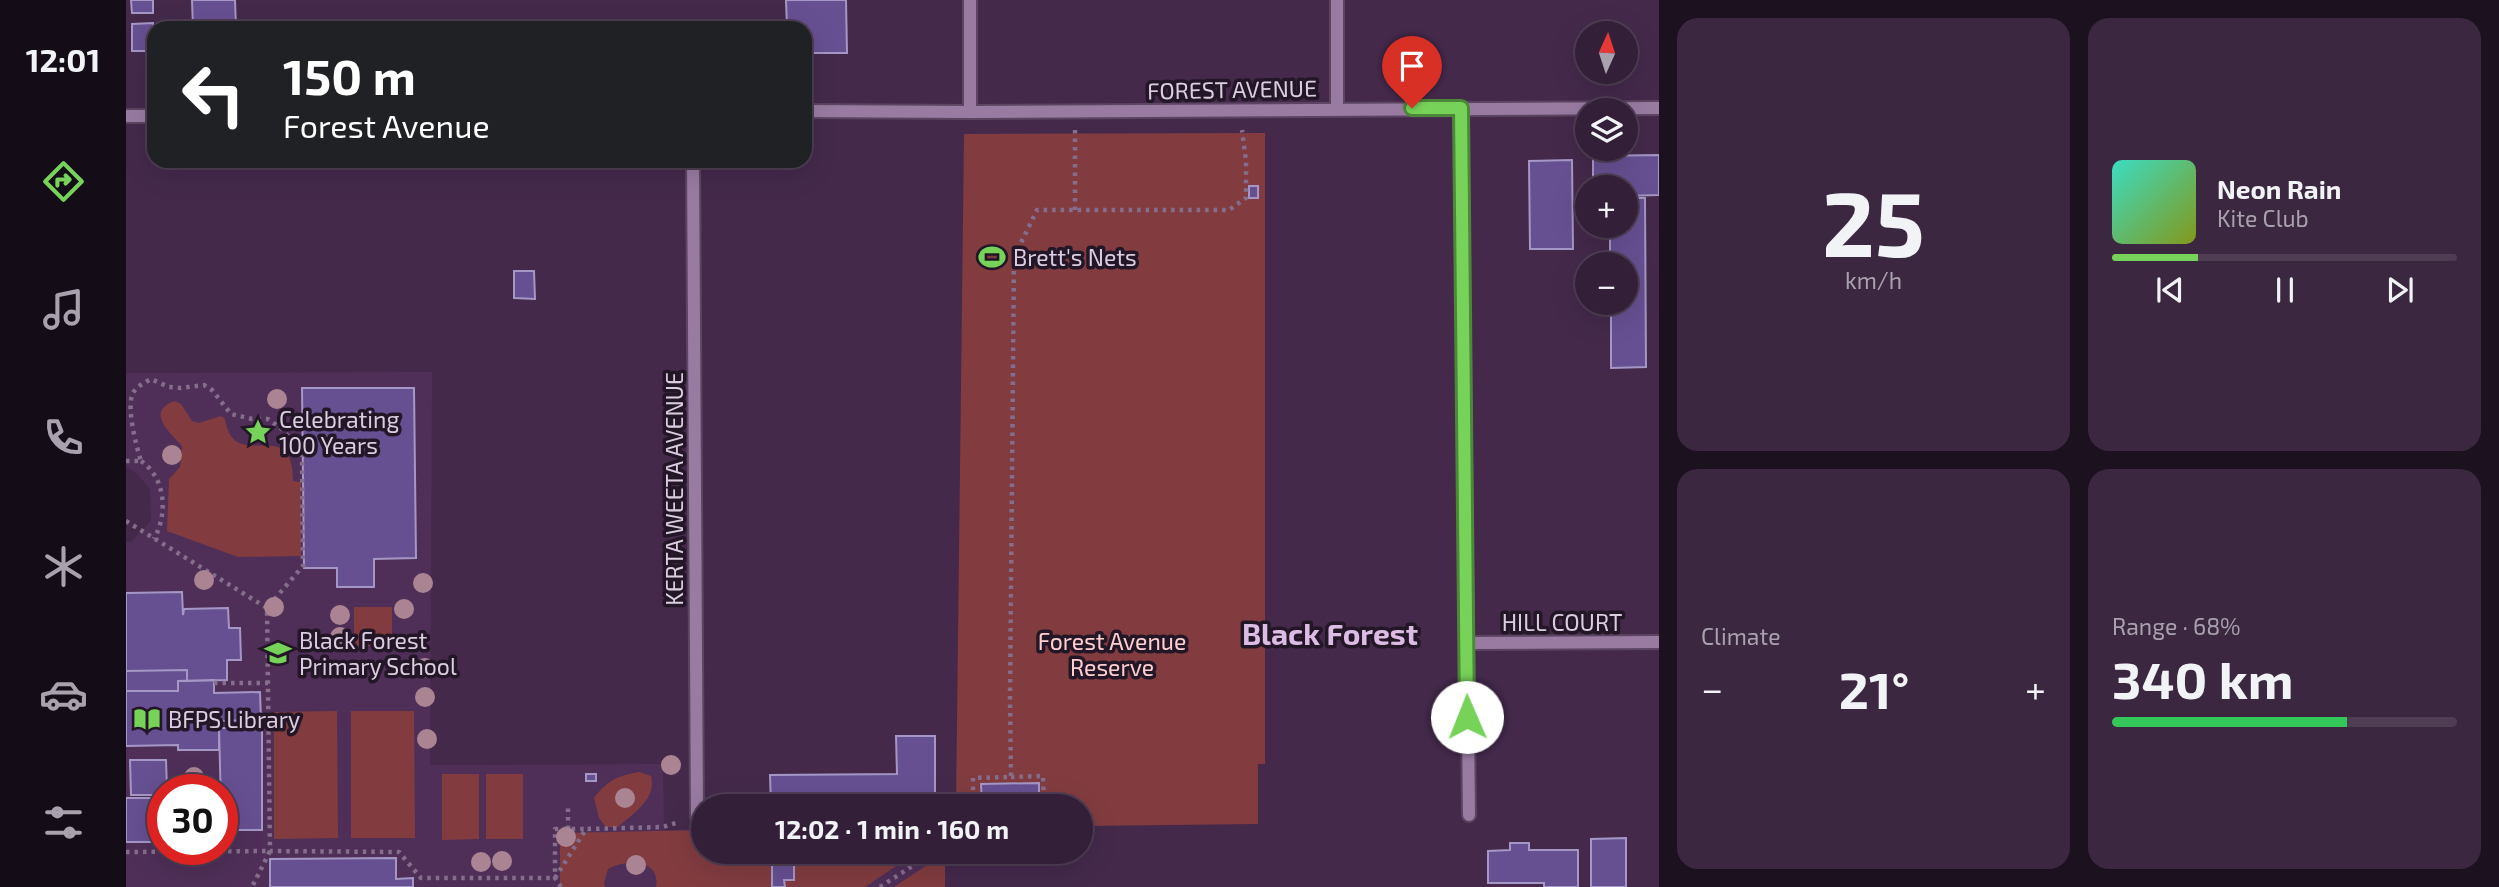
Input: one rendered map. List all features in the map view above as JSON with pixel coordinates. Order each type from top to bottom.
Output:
[{"type":"street","points":[[970,0],[970,112]]},
{"type":"street","points":[[1337,0],[1337,109]]},
{"type":"street","points":[[1461,108],[1469,815]]},
{"type":"street","name":"FOREST AVENUE","points":[[812,111],[1659,108]]},
{"type":"street","points":[[126,116],[147,116]]},
{"type":"street","name":"KERTA WEETA AVENUE","points":[[694,168],[697,794]]},
{"type":"street","name":"HILL COURT","points":[[1466,643],[1659,642]]},
{"type":"path","points":[[1074,210],[1075,134]]},
{"type":"path","points":[[1012,777],[1010,684],[1014,257],[1037,210],[1229,210],[1246,198],[1246,161],[1242,134]]},
{"type":"path","points":[[154,539],[161,526],[161,487],[155,473],[141,461],[130,413],[131,394],[141,384],[152,379],[181,388],[204,385],[212,390],[230,414],[268,419],[282,429],[302,453],[303,566],[267,608],[270,851],[252,887]]},
{"type":"path","points":[[126,461],[141,461]]},
{"type":"path","points":[[126,522],[267,608]]},
{"type":"path","points":[[214,683],[268,683]]},
{"type":"path","points":[[973,794],[973,778],[1043,776],[1044,794]]},
{"type":"path","points":[[568,806],[568,829]]},
{"type":"path","points":[[561,887],[555,878],[555,829],[663,827]]},
{"type":"path","points":[[555,878],[586,829]]},
{"type":"path","points":[[126,852],[399,852],[421,878],[555,878]]},
{"type":"path","points":[[880,887],[915,864]]},
{"type":"shaded area","name":"Black Forest Primary School","points":[[432,372],[430,765],[663,764],[664,830],[691,830],[691,864],[946,864],[945,887],[126,887],[126,542],[131,542],[151,521],[150,490],[137,473],[126,467],[126,373]]},
{"type":"green space","name":"Forest Avenue Reserve","points":[[1265,133],[1265,764],[1258,764],[1258,824],[1093,826],[1093,794],[956,794],[964,134]]},
{"type":"green space","points":[[175,401],[181,404],[192,421],[199,423],[221,416],[225,419],[231,435],[239,443],[274,446],[284,450],[290,461],[293,481],[301,482],[301,556],[238,557],[167,531],[169,479],[180,467],[182,446],[163,423],[161,411]]},
{"type":"green space","points":[[354,607],[392,607],[392,646],[354,646]]},
{"type":"green space","points":[[337,711],[338,838],[274,839],[274,712]]},
{"type":"green space","points":[[351,711],[414,711],[415,838],[351,838]]},
{"type":"green space","points":[[639,772],[651,776],[651,792],[647,799],[618,827],[606,827],[599,818],[594,798],[614,780]]},
{"type":"green space","points":[[442,774],[479,774],[479,839],[442,840]]},
{"type":"green space","points":[[486,774],[523,774],[523,839],[486,839]]},
{"type":"green space","points":[[691,830],[691,864],[899,864],[865,887],[656,887],[653,871],[640,863],[632,863],[608,869],[605,887],[560,887],[560,837],[563,833]]},
{"type":"green space","points":[[928,864],[945,864],[945,887],[894,887]]},
{"type":"building","points":[[131,0],[153,0],[153,13],[132,13]]},
{"type":"building","points":[[192,0],[235,0],[236,21],[193,21]]},
{"type":"building","points":[[786,0],[846,0],[847,53],[812,53],[812,21],[787,21]]},
{"type":"building","points":[[147,23],[147,51],[132,51],[132,24]]},
{"type":"building","points":[[1638,155],[1659,155],[1659,195],[1638,196],[1638,175],[1593,175],[1593,161],[1638,161]]},
{"type":"building","points":[[1572,160],[1573,249],[1530,249],[1529,161]]},
{"type":"building","points":[[1249,186],[1258,186],[1258,198],[1249,198]]},
{"type":"building","points":[[1638,198],[1645,198],[1646,367],[1611,368],[1611,315],[1638,315],[1638,252],[1610,252],[1610,238],[1638,238]]},
{"type":"building","points":[[514,271],[534,271],[535,299],[514,298]]},
{"type":"building","points":[[302,388],[414,388],[416,558],[374,559],[374,587],[337,587],[337,568],[304,568]]},
{"type":"building","points":[[182,592],[183,615],[184,609],[228,608],[229,628],[240,628],[241,660],[227,660],[227,680],[187,681],[187,670],[126,671],[126,593]]},
{"type":"building","points":[[187,670],[187,681],[178,681],[178,691],[126,691],[126,671]]},
{"type":"building","points":[[214,680],[214,693],[260,692],[261,720],[219,721],[219,750],[178,750],[178,745],[126,746],[126,691],[178,691],[178,681]]},
{"type":"building","points":[[219,728],[262,728],[262,830],[238,830],[238,774],[220,774]]},
{"type":"building","points":[[896,736],[935,736],[935,794],[771,794],[770,775],[897,774]]},
{"type":"building","points":[[130,760],[166,760],[166,774],[147,774],[147,795],[131,795]]},
{"type":"building","points":[[586,774],[596,774],[596,781],[586,781]]},
{"type":"building","points":[[1039,783],[1039,794],[982,794],[981,784]]},
{"type":"building","points":[[126,798],[147,798],[147,842],[126,842]]},
{"type":"building","points":[[1626,838],[1626,887],[1591,887],[1591,839]]},
{"type":"building","points":[[1510,843],[1529,843],[1529,850],[1578,850],[1578,887],[1544,887],[1544,883],[1488,883],[1488,851],[1510,850]]},
{"type":"building","points":[[396,858],[396,879],[413,878],[413,887],[270,887],[270,859]]},
{"type":"building","points":[[772,864],[794,864],[794,880],[784,880],[785,887],[772,887]]},
{"type":"place","name":"Brett's Nets","points":[[992,257]]},
{"type":"place","name":"Celebrating 100 Years","points":[[258,432]]},
{"type":"place","name":"Black Forest Primary School","points":[[278,653]]},
{"type":"place","name":"BFPS Library","points":[[147,719]]},
{"type":"district","name":"Black Forest","points":[[1330,633]]},
{"type":"route","points":[[1412,108],[1461,108],[1467,717]]}]
